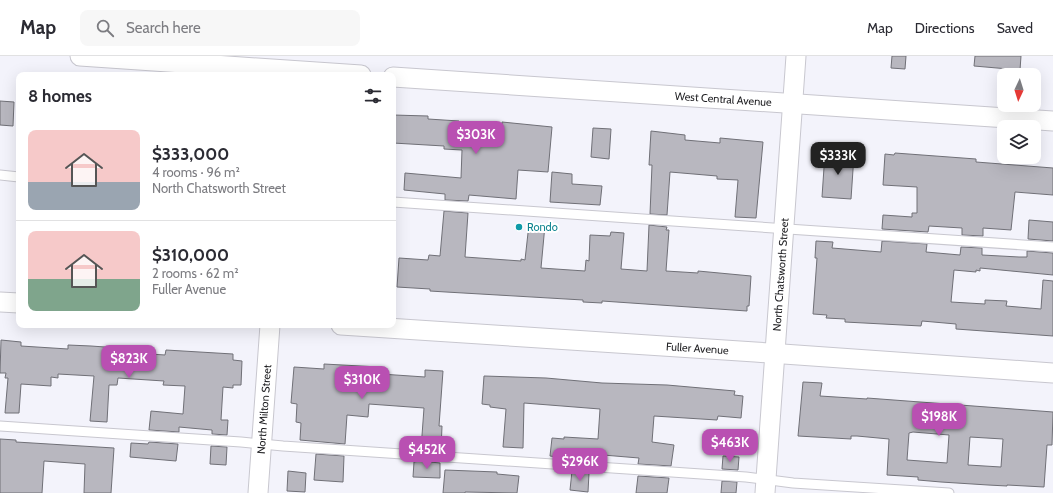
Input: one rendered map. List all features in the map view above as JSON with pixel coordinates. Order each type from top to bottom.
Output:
[{"type":"street","points":[[80,56],[287,67],[333,72]]},
{"type":"street","name":"North Chatsworth Street","points":[[765,486],[796,56]]},
{"type":"street","name":"West Central Avenue","points":[[396,77],[1053,121]]},
{"type":"street","points":[[0,302],[16,303]]},
{"type":"street","name":"North Milton Street","points":[[258,493],[270,328]]},
{"type":"street","name":"Fuller Avenue","points":[[387,328],[1053,373]]},
{"type":"lane","points":[[0,175],[16,177]]},
{"type":"lane","points":[[396,202],[1053,247]]},
{"type":"lane","points":[[0,426],[746,477],[765,486],[949,493]]},
{"type":"building","points":[[892,56],[906,56],[905,69],[891,68]]},
{"type":"building","points":[[975,56],[1021,56],[1020,68],[974,66]]},
{"type":"building","points":[[0,101],[14,102],[13,126],[0,125]]},
{"type":"building","points":[[396,115],[428,116],[428,119],[459,121],[459,123],[502,127],[502,122],[552,127],[548,172],[518,170],[516,199],[469,195],[468,201],[445,200],[445,194],[404,190],[405,173],[461,178],[462,150],[444,149],[444,146],[396,143]]},
{"type":"building","points":[[593,128],[611,129],[609,159],[591,157]]},
{"type":"building","points":[[651,131],[685,135],[685,140],[720,143],[720,138],[763,142],[756,218],[735,217],[738,180],[717,179],[717,176],[670,172],[667,215],[650,214],[652,165],[649,165]]},
{"type":"building","points":[[825,153],[854,155],[851,199],[822,197]]},
{"type":"building","points":[[895,153],[976,159],[976,162],[1053,168],[1053,195],[1015,192],[1011,230],[983,228],[983,236],[962,235],[962,228],[929,226],[928,232],[882,229],[883,215],[912,217],[912,213],[917,213],[917,187],[883,185],[885,154],[894,155]]},
{"type":"building","points":[[552,172],[572,174],[572,184],[602,186],[600,205],[550,202]]},
{"type":"building","points":[[444,211],[468,213],[465,257],[525,260],[529,224],[545,225],[541,268],[585,271],[586,260],[589,261],[590,235],[610,236],[611,232],[624,233],[621,269],[647,271],[649,225],[667,227],[666,230],[669,230],[666,271],[698,273],[698,271],[751,276],[749,306],[747,306],[747,311],[602,301],[602,303],[583,302],[583,300],[430,291],[430,289],[397,287],[399,258],[428,260],[429,255],[440,256]]},
{"type":"building","points":[[1029,220],[1053,222],[1053,241],[1028,239]]},
{"type":"building","points":[[816,241],[833,242],[832,248],[881,252],[882,241],[927,244],[926,252],[960,255],[961,247],[982,248],[982,255],[1027,257],[1027,251],[1053,253],[1053,275],[980,268],[980,271],[976,270],[976,272],[954,270],[951,302],[985,304],[985,300],[1007,301],[1006,306],[1041,309],[1043,280],[1053,281],[1053,336],[956,329],[956,324],[922,321],[921,326],[845,322],[845,319],[826,318],[827,315],[813,314],[817,258],[815,258]]},
{"type":"building","points":[[1,340],[21,342],[21,346],[68,349],[68,345],[91,346],[119,348],[119,352],[165,355],[166,350],[233,354],[233,360],[242,361],[241,385],[233,385],[233,388],[223,387],[221,420],[228,420],[227,435],[212,434],[212,430],[179,427],[179,432],[149,430],[151,411],[183,414],[185,386],[163,385],[164,381],[118,378],[117,385],[109,385],[107,422],[90,421],[94,376],[58,374],[58,378],[51,377],[51,386],[21,384],[19,413],[5,413],[8,378],[5,378],[6,373],[0,373]]},
{"type":"building","points":[[324,364],[379,367],[381,374],[425,377],[425,370],[443,371],[439,426],[442,426],[441,451],[421,449],[424,408],[369,404],[368,417],[347,415],[345,444],[300,440],[301,423],[296,422],[297,404],[291,403],[294,367],[324,369]]},
{"type":"building","points":[[484,376],[667,385],[735,391],[734,395],[743,396],[741,418],[718,416],[717,420],[654,416],[652,442],[674,445],[671,466],[638,464],[639,458],[591,454],[590,461],[550,456],[552,438],[564,439],[564,437],[598,439],[600,409],[524,403],[523,448],[503,447],[506,409],[490,407],[490,405],[482,404]]},
{"type":"building","points":[[803,382],[822,383],[820,396],[867,398],[1053,412],[1052,445],[1047,445],[1044,487],[941,482],[918,480],[918,477],[887,475],[889,439],[857,436],[851,436],[851,439],[798,436]],"holes":[[[909,433],[949,435],[947,463],[907,460]],[[970,437],[1003,439],[1001,467],[968,465]]]},
{"type":"building","points":[[0,439],[16,440],[16,442],[114,448],[111,493],[84,493],[85,464],[44,461],[42,493],[0,493]]},
{"type":"building","points":[[149,442],[178,444],[176,461],[130,457],[131,443],[148,444]]},
{"type":"building","points":[[211,446],[227,447],[226,465],[210,464]]},
{"type":"building","points":[[316,454],[344,456],[343,482],[314,480]]},
{"type":"building","points":[[723,456],[739,457],[738,470],[722,469]]},
{"type":"building","points":[[420,461],[440,463],[440,478],[413,477],[414,462]]},
{"type":"building","points":[[445,470],[497,472],[497,474],[519,476],[517,493],[443,493]]},
{"type":"building","points":[[288,471],[306,473],[305,492],[287,491]]},
{"type":"building","points":[[572,471],[589,473],[588,492],[570,490]]},
{"type":"building","points":[[638,476],[669,478],[667,493],[636,493]]},
{"type":"building","points":[[722,481],[737,482],[736,493],[721,493]]},
{"type":"place","name":"Rondo","points":[[519,227]]}]
